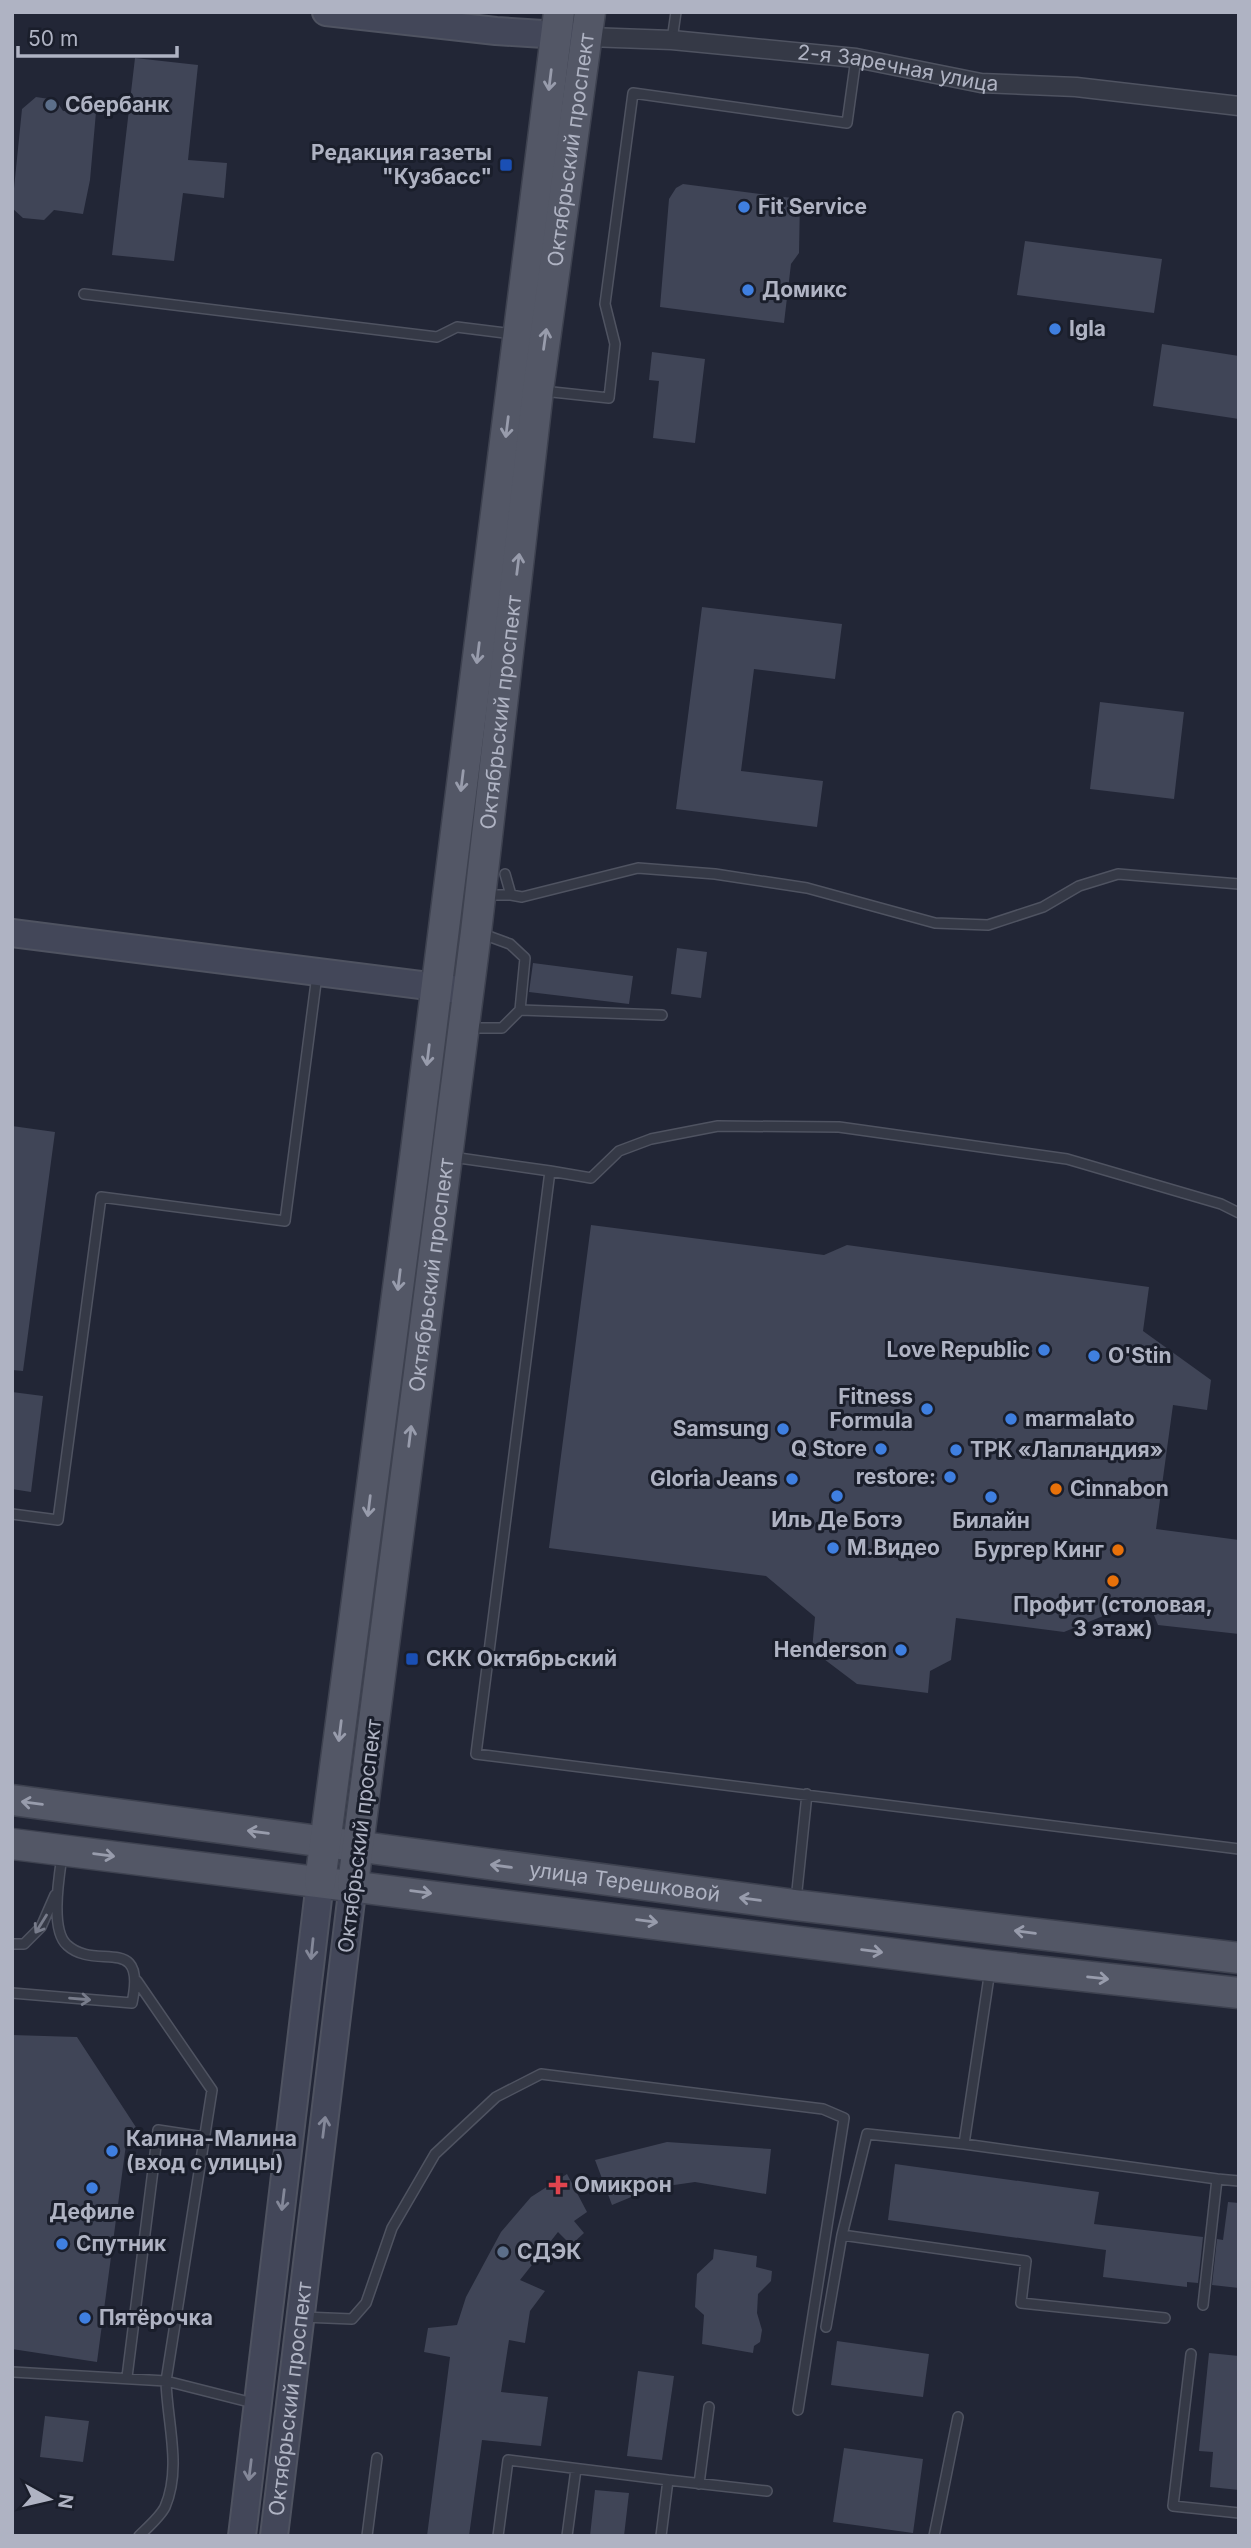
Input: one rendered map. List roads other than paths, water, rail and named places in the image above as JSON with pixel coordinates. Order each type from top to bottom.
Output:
[{"type":"main road","name":"2-я Заречная улица","points":[[326,12],[589,24]]},
{"type":"main road","name":"Октябрьский проспект","points":[[274,2536],[358,1846],[431,1153],[436,987],[557,23]]},
{"type":"main road","name":"Октябрьский проспект","points":[[242,2536],[325,1840],[431,1153],[463,1028],[538,390],[589,24]]},
{"type":"main road","points":[[12,933],[468,990]]},
{"type":"main road","name":"улица Терешковой","points":[[12,1800],[795,1905],[1239,1958]]},
{"type":"main road","name":"улица Терешковой","points":[[12,1844],[353,1884],[991,1966],[1239,1993]]},
{"type":"street","name":"2-я Заречная улица","points":[[589,24],[672,40],[856,58],[981,83],[1076,88],[1239,106]]},
{"type":"lane","points":[[672,40],[676,12]]},
{"type":"lane","points":[[538,390],[609,398],[615,344],[605,304],[633,93],[847,122],[856,58]]},
{"type":"lane","points":[[84,294],[438,337],[457,327],[518,335]]},
{"type":"lane","points":[[480,895],[522,897],[638,867],[715,874],[807,888],[935,923],[988,925],[1042,907],[1079,886],[1118,874],[1239,884]]},
{"type":"lane","points":[[505,874],[511,895]]},
{"type":"lane","points":[[463,1028],[502,1028],[520,1010],[525,958],[510,944],[476,932]]},
{"type":"lane","points":[[12,1514],[58,1520],[101,1197],[285,1221],[318,973]]},
{"type":"lane","points":[[520,1010],[662,1015]]},
{"type":"lane","points":[[431,1153],[591,1178],[619,1151],[651,1139],[718,1126],[839,1127],[1067,1159],[1221,1204],[1239,1213]]},
{"type":"lane","points":[[550,1171],[476,1754],[1239,1849]]},
{"type":"lane","points":[[795,1905],[807,1794]]},
{"type":"lane","points":[[63,1850],[58,1890],[58,1928],[66,1945],[81,1952],[119,1956],[131,1965],[137,1981],[212,2090],[166,2381],[167,2416],[174,2461],[165,2508],[139,2536]]},
{"type":"lane","points":[[12,1944],[24,1944],[41,1927],[58,1890]]},
{"type":"lane","points":[[964,2144],[991,1966]]},
{"type":"lane","points":[[12,1993],[132,2003],[137,1981]]},
{"type":"lane","points":[[301,2317],[352,2319],[366,2303],[392,2228],[435,2154],[496,2097],[541,2074],[823,2109],[845,2118],[798,2410]]},
{"type":"lane","points":[[127,2377],[158,2130],[204,2137]]},
{"type":"lane","points":[[826,2327],[842,2235],[867,2134],[964,2144],[1239,2181]]},
{"type":"lane","points":[[1203,2305],[1217,2179]]},
{"type":"lane","points":[[842,2235],[1026,2261],[1021,2303],[1165,2318]]},
{"type":"lane","points":[[1191,2354],[1173,2505],[1239,2513]]},
{"type":"lane","points":[[13,2372],[166,2381],[258,2404]]},
{"type":"lane","points":[[699,2484],[709,2407]]},
{"type":"lane","points":[[934,2536],[958,2417]]},
{"type":"lane","points":[[367,2536],[377,2458]]},
{"type":"lane","points":[[498,2536],[509,2460],[767,2491]]},
{"type":"lane","points":[[567,2536],[576,2469]]},
{"type":"lane","points":[[661,2536],[668,2480]]},
{"type":"place","name":"Сбербанк","points":[[51,105]]},
{"type":"place","name":"Редакция газеты \"Кузбасс\"","points":[[506,165]]},
{"type":"place","name":"Fit Service","points":[[744,207]]},
{"type":"place","name":"Домикс","points":[[748,290]]},
{"type":"place","name":"Igla","points":[[1055,329]]},
{"type":"place","name":"Love Republic","points":[[1044,1350]]},
{"type":"place","name":"O'Stin","points":[[1094,1356]]},
{"type":"place","name":"Fitness Formula","points":[[927,1409]]},
{"type":"place","name":"marmalato","points":[[1011,1419]]},
{"type":"place","name":"Samsung","points":[[783,1429]]},
{"type":"place","name":"Q Store","points":[[881,1449]]},
{"type":"place","name":"ТРК «Лапландия»","points":[[956,1450]]},
{"type":"place","name":"restore:","points":[[950,1477]]},
{"type":"place","name":"Gloria Jeans","points":[[792,1479]]},
{"type":"place","name":"Cinnabon","points":[[1056,1489]]},
{"type":"place","name":"Иль Де Ботэ","points":[[837,1496]]},
{"type":"place","name":"Билайн","points":[[991,1497]]},
{"type":"place","name":"М.Видео","points":[[833,1548]]},
{"type":"place","name":"Бургер Кинг","points":[[1118,1550]]},
{"type":"place","name":"Профит (столовая, 3 этаж)","points":[[1113,1581]]},
{"type":"place","name":"Henderson","points":[[901,1650]]},
{"type":"place","name":"СКК Октябрьский","points":[[412,1659]]},
{"type":"place","name":"Калина-Малина (вход с улицы)","points":[[112,2151]]},
{"type":"place","name":"Омикрон","points":[[558,2185]]},
{"type":"place","name":"Дефиле","points":[[92,2188]]},
{"type":"place","name":"Спутник","points":[[62,2244]]},
{"type":"place","name":"СДЭК","points":[[503,2252]]},
{"type":"place","name":"Пятёрочка","points":[[85,2318]]}]
